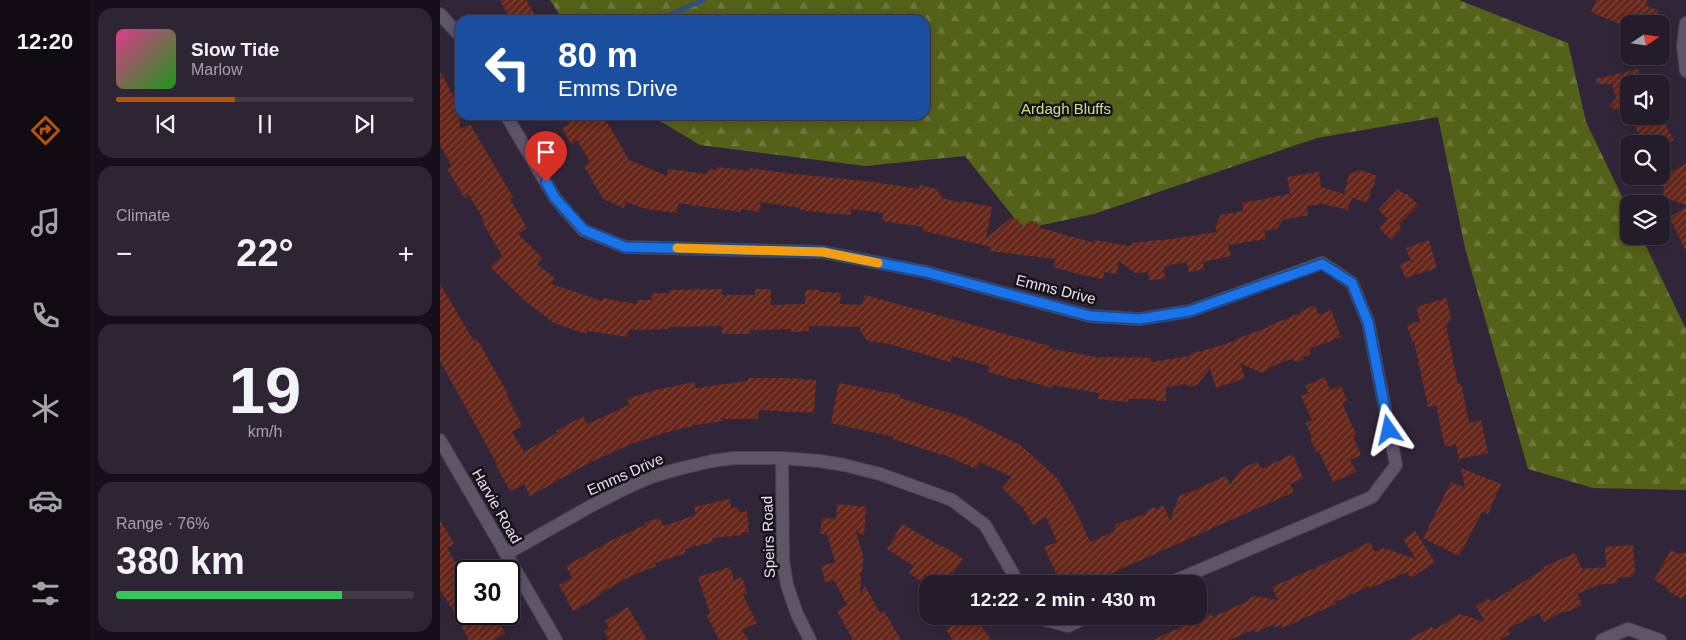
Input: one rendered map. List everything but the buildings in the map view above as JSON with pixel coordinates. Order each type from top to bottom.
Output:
[{"type":"street","points":[[440,14],[455,30]]},
{"type":"street","points":[[1686,23],[1683,46],[1686,71]]},
{"type":"street","name":"Emms Drive","points":[[509,120],[555,198],[584,230],[625,247],[823,252],[926,272],[1090,316],[1140,319],[1190,311],[1322,264],[1352,283],[1368,322],[1396,465],[1372,497],[1188,575]]},
{"type":"street","name":"Harvie Road","points":[[440,440],[556,640]]},
{"type":"street","name":"Emms Drive","points":[[506,554],[591,506],[651,477],[678,468],[712,461],[734,458],[782,458],[820,460],[844,465],[880,474],[952,500],[985,525],[1014,575]]},
{"type":"street","name":"Speirs Road","points":[[782,458],[783,560],[786,585],[797,614],[810,640]]},
{"type":"street","points":[[1602,640],[1628,629],[1660,640]]},
{"type":"green space","name":"Ardagh Bluffs","points":[[550,0],[1459,0],[1568,43],[1586,122],[1621,195],[1620,245],[1645,245],[1686,329],[1686,490],[1593,488],[1528,469],[1465,248],[1438,117],[1317,138],[1094,214],[1023,229],[965,156],[865,166],[700,145],[658,120],[930,120],[930,15],[560,15]]},
{"type":"waterway","points":[[668,15],[704,0]]},
{"type":"slow traffic","points":[[677,248],[823,252],[878,263]]},
{"type":"route","points":[[546,182],[555,198],[584,230],[625,247],[823,252],[926,272],[1090,316],[1140,319],[1190,311],[1322,264],[1352,283],[1368,322],[1389,430]]}]
